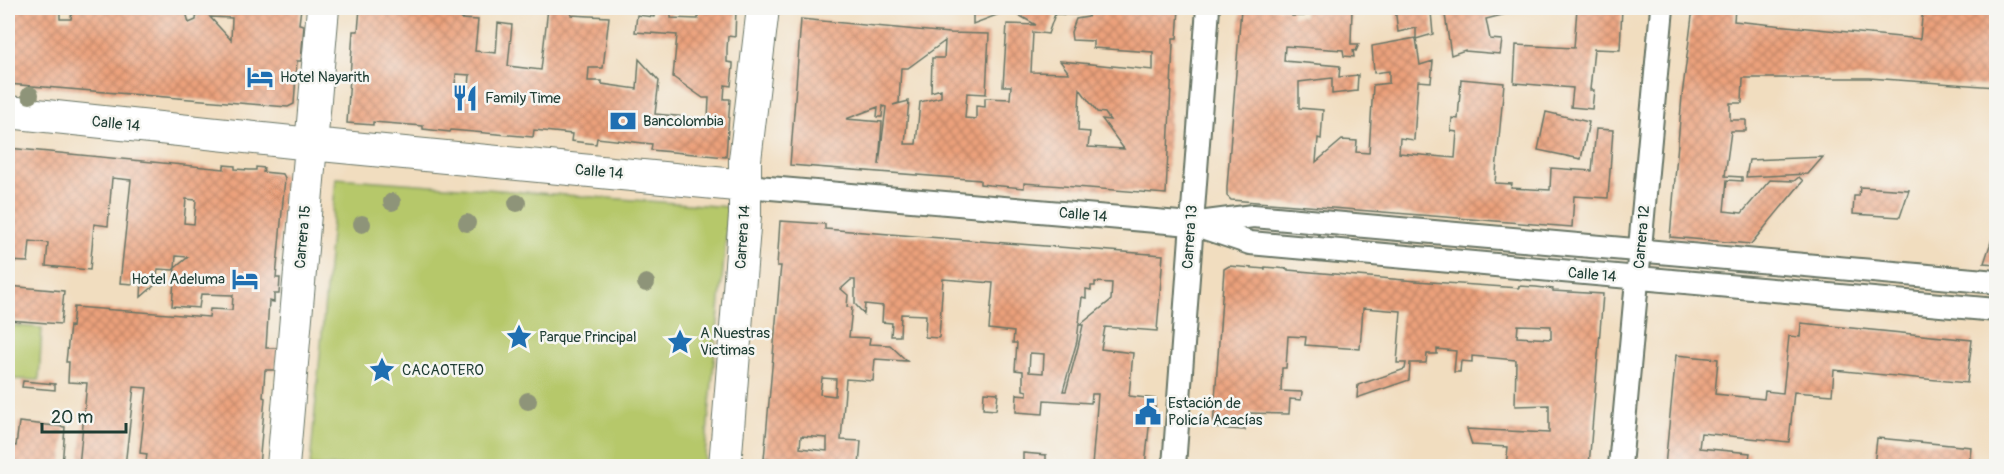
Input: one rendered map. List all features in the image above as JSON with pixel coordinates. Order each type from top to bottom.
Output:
[{"type":"street","name":"Carrera 15","points":[[283,466],[323,8]]},
{"type":"street","name":"Carrera 14","points":[[726,466],[746,186],[745,160],[763,8]]},
{"type":"street","name":"Carrera 13","points":[[1174,466],[1208,8]]},
{"type":"street","name":"Carrera 12","points":[[1620,466],[1662,8]]},
{"type":"street","name":"Calle 14","points":[[8,112],[746,186],[1191,224],[1253,216],[1996,282]]},
{"type":"street","name":"Calle 14","points":[[1191,224],[1250,243],[1996,310]]},
{"type":"green space","name":"Parque Principal","points":[[336,178],[729,207],[704,466],[310,466]]},
{"type":"green space","points":[[8,325],[42,328],[39,380],[8,379]]},
{"type":"building","points":[[8,8],[60,8],[60,19],[71,19],[72,8],[185,8],[189,23],[196,20],[197,8],[301,8],[299,24],[304,25],[301,61],[297,61],[294,104],[288,107],[8,84]],"holes":[[[210,17],[232,18],[231,40]]]},
{"type":"building","points":[[360,8],[439,8],[438,13],[444,8],[474,8],[462,19],[478,20],[475,51],[496,53],[498,23],[512,25],[508,66],[541,70],[548,8],[572,8],[571,15],[609,17],[603,68],[589,68],[588,81],[602,81],[602,84],[637,89],[639,59],[659,81],[655,114],[708,119],[709,98],[703,98],[673,77],[677,35],[635,32],[637,15],[654,17],[655,8],[671,8],[671,18],[698,19],[699,8],[736,9],[735,37],[728,36],[727,49],[727,62],[733,63],[733,66],[731,86],[725,85],[724,99],[730,99],[726,157],[651,150],[652,144],[597,138],[596,144],[571,141],[572,134],[534,130],[533,137],[451,130],[450,132],[423,129],[423,126],[373,122],[373,125],[347,123],[353,31],[358,31]],"holes":[[[456,74],[470,75],[469,86],[455,85]]]},
{"type":"building","points":[[973,8],[1080,8],[1077,15],[1055,14],[1048,34],[1033,32],[1031,72],[1069,73],[1060,61],[1153,70],[1153,52],[1093,48],[1093,41],[1072,40],[1071,32],[1076,19],[1088,17],[1090,12],[1081,8],[1106,8],[1104,13],[1125,8],[1179,8],[1177,38],[1173,38],[1166,194],[1024,183],[1024,188],[980,184],[980,180],[790,165],[801,19],[949,33],[989,34],[986,94],[967,93],[965,118],[976,119],[976,106],[985,107],[985,98],[1010,99],[1011,86],[1003,86],[1007,24],[1036,25],[1010,10],[973,24]],"holes":[[[945,41],[944,58],[932,58],[931,92],[941,89],[941,97],[920,102],[916,144],[905,144],[909,101],[893,105],[899,103],[901,68],[908,68]],[[1080,89],[1097,112],[1105,113],[1110,120],[1102,119],[1124,149],[1088,147],[1090,132],[1078,131]],[[883,106],[886,107],[879,165],[882,122],[846,119],[878,107],[877,117],[882,117]]]},
{"type":"building","points":[[1241,8],[1292,8],[1292,16],[1304,16],[1304,8],[1352,8],[1351,44],[1359,44],[1356,51],[1353,50],[1354,57],[1344,56],[1343,50],[1285,46],[1284,61],[1340,66],[1339,77],[1358,75],[1357,91],[1332,94],[1332,78],[1299,82],[1299,108],[1323,110],[1321,139],[1318,138],[1316,162],[1342,140],[1357,141],[1356,152],[1369,153],[1373,85],[1389,83],[1389,71],[1374,73],[1372,46],[1416,38],[1420,65],[1433,61],[1431,82],[1418,81],[1414,140],[1400,138],[1399,153],[1455,158],[1457,132],[1451,131],[1452,118],[1458,119],[1461,79],[1504,83],[1495,183],[1512,184],[1511,188],[1550,190],[1551,168],[1592,171],[1596,129],[1613,130],[1608,198],[1574,196],[1572,227],[1231,200],[1227,196],[1227,187]]},
{"type":"building","points":[[1395,8],[1444,8],[1431,12],[1433,34],[1416,39],[1416,28],[1398,32]]},
{"type":"building","points":[[1444,8],[1513,8],[1514,12],[1486,19],[1490,39],[1502,40],[1500,54],[1465,50],[1451,55]]},
{"type":"building","points":[[1577,8],[1622,8],[1620,50],[1594,49],[1590,90],[1594,90],[1592,109],[1571,107],[1573,88],[1514,83],[1516,45],[1574,48]]},
{"type":"building","points":[[1693,8],[1735,8],[1734,21],[1920,39],[1923,8],[1996,8],[1996,87],[1869,78],[1743,78],[1742,103],[1730,103],[1730,120],[1746,120],[1746,131],[1731,131],[1725,176],[1742,177],[1742,181],[1727,180],[1724,211],[1742,213],[1770,180],[1794,181],[1799,177],[1803,181],[1751,244],[1670,237],[1682,96]]},
{"type":"building","points":[[1546,112],[1589,122],[1581,159],[1538,150]]},
{"type":"building","points":[[8,148],[224,169],[224,165],[249,170],[256,170],[256,167],[264,168],[263,172],[283,174],[285,178],[276,278],[280,278],[279,294],[274,294],[274,302],[269,301],[266,348],[278,348],[276,370],[265,370],[259,466],[140,466],[141,462],[146,462],[147,454],[140,453],[147,388],[134,387],[125,466],[79,466],[87,383],[68,382],[69,362],[66,362],[74,307],[209,317],[210,309],[232,310],[233,295],[201,294],[199,308],[172,306],[175,268],[173,270],[158,269],[156,284],[141,297],[142,279],[133,278],[133,284],[120,283],[131,180],[112,178],[108,226],[94,224],[90,270],[46,266],[48,243],[30,241],[28,262],[8,261],[10,231],[8,231]],"holes":[[[186,199],[196,200],[194,224],[184,223]],[[176,256],[188,257],[175,268]]]},
{"type":"building","points":[[1823,157],[1808,174],[1746,177],[1749,160]]},
{"type":"building","points":[[1860,187],[1909,190],[1900,217],[1853,214],[1854,196],[1859,196]]},
{"type":"building","points":[[780,221],[825,224],[825,229],[1163,255],[1157,331],[1105,327],[1101,349],[1133,353],[1129,396],[1156,399],[1154,418],[1150,418],[1145,466],[1092,466],[1098,394],[1092,394],[1091,403],[1044,400],[1043,414],[1016,412],[1017,394],[1027,395],[1027,391],[1023,390],[1023,371],[1015,370],[1017,343],[1013,343],[1014,332],[989,329],[993,283],[943,279],[939,338],[925,337],[926,315],[901,314],[900,336],[891,336],[892,323],[882,322],[883,306],[865,304],[864,314],[855,304],[855,280],[851,280],[841,289],[848,295],[847,307],[852,308],[849,337],[870,338],[869,344],[890,345],[907,361],[875,359],[873,381],[846,379],[841,440],[861,441],[859,466],[771,466],[772,460],[764,459],[781,266],[777,266]],"holes":[[[1095,282],[1112,283],[1111,300],[1080,325],[1083,325],[1078,347],[1066,391],[1063,391],[1077,341],[1082,297],[1086,298],[1086,289],[1091,290],[1091,286],[1095,286]],[[1030,353],[1044,354],[1043,373],[1029,372]],[[822,378],[836,379],[835,396],[820,394]],[[801,436],[827,438],[827,451],[800,448]]]},
{"type":"building","points":[[1996,225],[1996,264],[1984,263],[1990,245]]},
{"type":"building","points":[[1229,266],[1265,269],[1265,267],[1416,281],[1519,288],[1519,286],[1536,287],[1553,289],[1553,291],[1603,294],[1589,466],[1506,466],[1508,447],[1472,445],[1467,429],[1549,433],[1549,405],[1515,406],[1516,360],[1472,356],[1472,362],[1461,361],[1460,372],[1454,372],[1456,351],[1437,349],[1437,354],[1427,354],[1426,363],[1410,363],[1409,380],[1357,398],[1358,385],[1405,369],[1406,363],[1397,363],[1401,311],[1363,308],[1360,349],[1305,345],[1306,337],[1288,336],[1286,368],[1282,368],[1281,391],[1302,392],[1301,400],[1290,399],[1289,414],[1247,413],[1245,430],[1213,428],[1224,269]],"holes":[[[1518,325],[1551,326],[1551,339],[1517,337]]]},
{"type":"building","points":[[8,286],[64,291],[61,324],[8,320]]},
{"type":"building","points":[[1801,323],[1972,340],[1967,383],[1834,370],[1832,395],[1794,392],[1789,442],[1701,433],[1699,448],[1750,453],[1748,466],[1665,466],[1676,355],[1718,359],[1715,394],[1764,399],[1765,391],[1783,393],[1789,336],[1800,337]]},
{"type":"building","points":[[23,381],[55,384],[55,390],[22,387]]},
{"type":"building","points":[[984,392],[998,393],[996,410],[983,409]]},
{"type":"building","points":[[19,422],[65,427],[62,466],[8,466],[8,445],[16,446]]},
{"type":"building","points":[[1877,438],[1971,447],[1969,466],[1874,466]]},
{"type":"building","points":[[1023,453],[1046,455],[1046,466],[1023,466]]},
{"type":"place","name":"Hotel Nayarith","points":[[260,77]]},
{"type":"place","name":"Family Time","points":[[465,98]]},
{"type":"place","name":"Bancolombia","points":[[623,121]]},
{"type":"place","name":"Hotel Adeluma","points":[[245,279]]},
{"type":"place","name":"Parque Principal","points":[[519,337]]},
{"type":"place","name":"A Nuestras Victimas","points":[[680,342]]},
{"type":"place","name":"CACAOTERO","points":[[382,370]]},
{"type":"place","name":"Estación de Policía Acacías","points":[[1148,412]]}]
